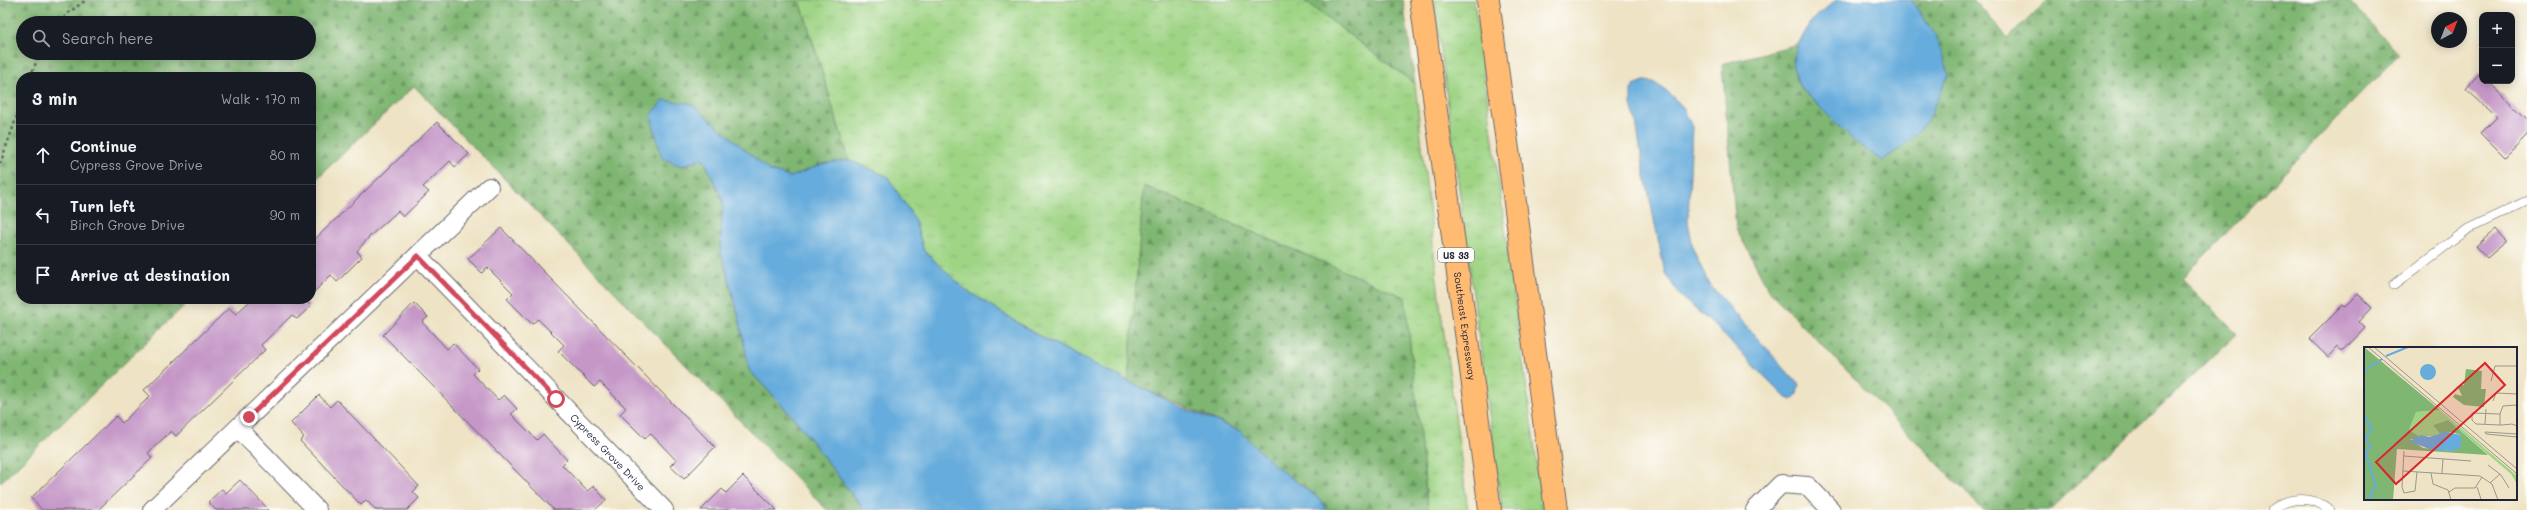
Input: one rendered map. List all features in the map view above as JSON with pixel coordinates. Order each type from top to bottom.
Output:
[{"type":"highway","name":"Southeast Expressway","points":[[1421,0],[1490,510]]},
{"type":"highway","points":[[1488,0],[1556,510]]},
{"type":"street","points":[[152,510],[489,187]]},
{"type":"street","name":"Cypress Grove Drive","points":[[418,256],[664,510]]},
{"type":"street","points":[[238,428],[317,510]]},
{"type":"street","points":[[1755,510],[1781,484],[1808,486],[1831,510]]},
{"type":"lane","points":[[2394,285],[2468,229],[2527,201]]},
{"type":"lane","points":[[2272,510],[2291,501],[2306,499],[2322,504],[2330,510]]},
{"type":"path","points":[[66,16],[86,0]]},
{"type":"path","points":[[32,72],[37,60]]},
{"type":"path","points":[[0,164],[16,119]]},
{"type":"green space","points":[[0,0],[800,0],[849,160],[822,164],[791,177],[770,171],[692,104],[681,166],[703,158],[723,200],[720,248],[738,313],[749,370],[794,418],[864,510],[827,510],[414,86],[316,179],[316,72],[16,72],[16,304],[186,304],[0,483]]},
{"type":"green space","points":[[800,0],[1303,0],[1415,84],[1439,297],[1468,510],[1428,510],[1404,297],[1144,186],[1128,382],[1034,333],[966,290],[924,251],[914,218],[887,176],[849,160]]},
{"type":"green space","points":[[1303,0],[1403,0],[1415,84]]},
{"type":"green space","points":[[1434,0],[1474,0],[1543,510],[1502,510]]},
{"type":"green space","points":[[1911,0],[1974,0],[2008,38],[2048,0],[2348,0],[2399,54],[2182,279],[2237,334],[2050,510],[1983,510],[1770,292],[1736,228],[1722,64],[1798,44],[1794,67],[1795,76],[1803,90],[1826,113],[1935,34]]},
{"type":"green space","points":[[1144,186],[1405,297],[1428,510],[1326,510],[1321,500],[1274,465],[1240,431],[1128,382]]},
{"type":"water","points":[[1836,0],[1911,0],[1935,34],[1949,74],[1927,122],[1903,146],[1882,161],[1854,141],[1799,86],[1792,63],[1798,44],[1813,19]]},
{"type":"water","points":[[1644,81],[1653,82],[1667,91],[1683,107],[1692,127],[1688,221],[1693,248],[1708,283],[1799,385],[1797,394],[1792,400],[1785,397],[1714,325],[1681,297],[1665,273],[1642,161],[1636,121],[1631,105],[1631,90],[1634,85]]},
{"type":"water","points":[[663,100],[692,104],[770,171],[791,177],[822,164],[849,160],[887,176],[914,218],[924,251],[966,290],[1034,333],[1068,351],[1178,406],[1240,431],[1274,465],[1321,500],[1326,510],[864,510],[794,418],[749,370],[738,313],[720,248],[723,200],[703,158],[681,166],[662,158],[651,116]]},
{"type":"building","points":[[2479,73],[2479,84],[2491,84],[2527,119],[2527,135],[2505,157],[2481,133],[2497,117],[2466,89]]},
{"type":"building","points":[[437,122],[469,154],[455,167],[450,161],[423,187],[429,192],[403,217],[398,211],[369,237],[357,251],[362,257],[337,282],[331,275],[316,290],[316,238]]},
{"type":"building","points":[[501,228],[715,447],[684,479],[670,466],[676,460],[650,433],[645,439],[620,414],[626,408],[600,382],[594,387],[558,351],[564,345],[538,319],[532,324],[507,299],[513,293],[487,267],[482,273],[468,259]]},
{"type":"building","points":[[2496,229],[2507,241],[2487,258],[2476,246]]},
{"type":"building","points":[[2358,294],[2372,308],[2359,322],[2365,328],[2342,352],[2337,347],[2328,357],[2309,339],[2343,305],[2345,307]]},
{"type":"building","points":[[414,303],[428,317],[422,322],[447,349],[453,343],[478,369],[473,374],[498,400],[504,395],[517,409],[511,414],[537,440],[543,434],[567,460],[562,465],[587,491],[594,486],[606,500],[595,510],[554,510],[383,335]]},
{"type":"building","points":[[247,304],[309,304],[311,306],[297,319],[292,315],[261,345],[265,350],[176,436],[171,431],[148,453],[152,458],[98,510],[42,510],[31,498],[116,416],[122,423],[144,402],[150,396],[144,390],[229,308],[236,314]]},
{"type":"building","points":[[319,395],[330,407],[337,400],[419,486],[413,492],[419,498],[407,510],[376,510],[366,500],[361,505],[300,441],[304,437],[291,423]]},
{"type":"building","points":[[743,476],[777,510],[701,510],[722,489],[726,493]]},
{"type":"building","points":[[240,480],[269,510],[216,510],[208,502],[222,489],[226,493]]},
{"type":"route","points":[[249,417],[418,256],[556,399]]}]
